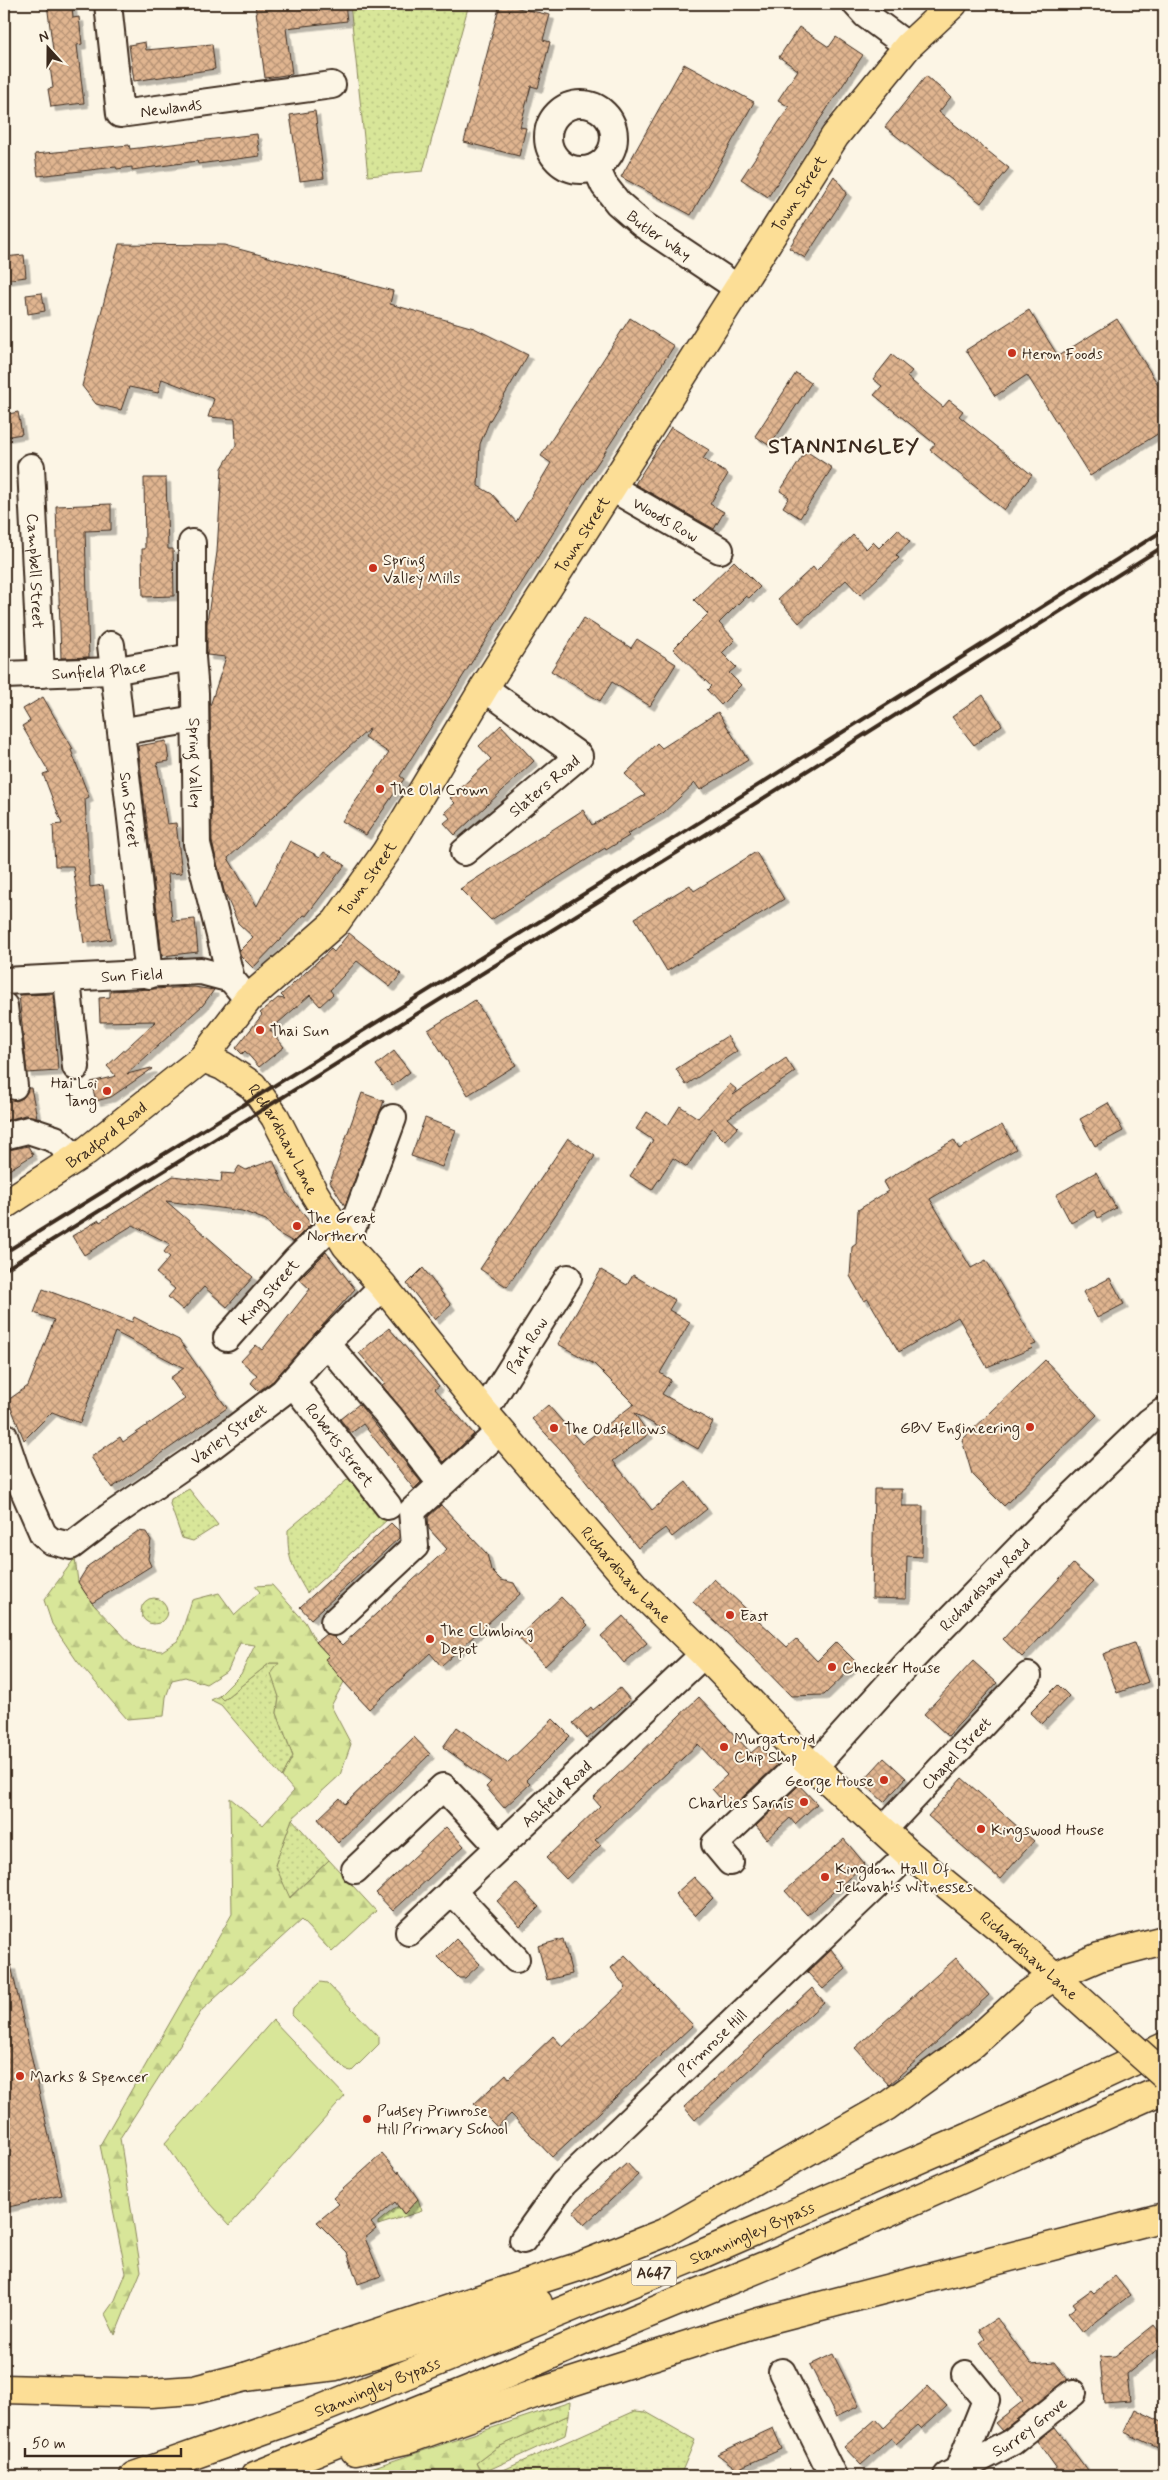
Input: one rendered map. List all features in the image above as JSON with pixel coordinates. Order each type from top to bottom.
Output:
[{"type":"main road","name":"Town Street","points":[[203,1058],[240,989],[336,922],[386,852],[484,688],[835,136],[908,46],[952,4]]},
{"type":"main road","name":"Bradford Road","points":[[4,1205],[76,1158],[139,1111],[203,1058]]},
{"type":"main road","name":"Richardshaw Lane","points":[[203,1058],[223,1066],[253,1086],[275,1117],[313,1191],[340,1234],[492,1421],[636,1588],[704,1654],[809,1763],[909,1854],[1000,1929],[1164,2075]]},
{"type":"main road","points":[[4,2389],[150,2393],[194,2390],[245,2377],[574,2268],[664,2233],[887,2106],[971,2046],[1026,1996],[1053,1977],[1099,1957],[1164,1940]]},
{"type":"main road","name":"Stanningley Bypass","points":[[134,2476],[314,2412],[695,2257],[972,2136],[1164,2047]]},
{"type":"main road","name":"A647","points":[[256,2476],[798,2252],[1164,2090]]},
{"type":"main road","points":[[281,2467],[409,2439],[602,2371],[759,2322],[1164,2217]]},
{"type":"main road","name":"A647","points":[[245,2377],[336,2366],[573,2291],[695,2257]]},
{"type":"street","name":"Newlands","points":[[108,4],[120,114],[332,85]]},
{"type":"street","points":[[856,4],[866,15],[908,46]]},
{"type":"street","name":"Butler Way","points":[[596,167],[604,185],[618,203],[636,219],[738,288]]},
{"type":"street","name":"Campbell Street","points":[[31,467],[40,674]]},
{"type":"street","name":"Woods Row","points":[[612,488],[720,550]]},
{"type":"street","name":"Spring Valley","points":[[192,544],[192,657],[197,844],[240,989]]},
{"type":"street","name":"Sun Street","points":[[111,645],[112,671],[149,975]]},
{"type":"street","name":"Sunfield Place","points":[[4,675],[112,671],[192,657]]},
{"type":"street","name":"Slaters Road","points":[[464,852],[579,756],[484,688]]},
{"type":"street","points":[[136,729],[195,719]]},
{"type":"street","name":"Sun Field","points":[[4,981],[67,980],[201,971],[240,989]]},
{"type":"street","points":[[67,980],[76,1067]]},
{"type":"street","points":[[4,1006],[14,1086]]},
{"type":"street","points":[[340,1234],[393,1118]]},
{"type":"street","points":[[4,1136],[28,1130],[55,1139],[76,1158]]},
{"type":"street","name":"King Street","points":[[226,1338],[296,1260],[340,1234]]},
{"type":"street","name":"Park Row","points":[[334,1622],[415,1546],[412,1510],[492,1421],[568,1278]]},
{"type":"street","name":"Varley Street","points":[[4,1436],[18,1477],[43,1534],[51,1541],[71,1546],[109,1517],[208,1449],[282,1392],[326,1343],[383,1286]]},
{"type":"street","points":[[326,1343],[388,1416],[432,1472]]},
{"type":"street","name":"Roberts Street","points":[[292,1382],[388,1506]]},
{"type":"street","name":"Richardshaw Road","points":[[730,1862],[715,1844],[809,1763],[1041,1526],[1149,1422],[1164,1410]]},
{"type":"street","name":"Ashfield Road","points":[[409,1932],[704,1654]]},
{"type":"street","name":"Chapel Street","points":[[883,1830],[1028,1676]]},
{"type":"street","points":[[355,1870],[443,1787],[499,1846]]},
{"type":"street","name":"Primrose Hill","points":[[523,2240],[563,2184],[909,1854]]},
{"type":"street","points":[[452,1891],[516,1959]]},
{"type":"street","points":[[782,2372],[832,2476]]},
{"type":"street","name":"Surrey Grove","points":[[952,2473],[986,2400],[965,2374]]},
{"type":"street","name":"Surrey Grove","points":[[952,2473],[1012,2442],[1073,2393]]},
{"type":"green space","points":[[350,4],[469,4],[423,171],[368,176]]},
{"type":"green space","points":[[353,1475],[387,1520],[307,1593],[292,1563],[288,1530]]},
{"type":"green space","points":[[189,1489],[218,1525],[193,1541],[182,1538],[170,1504],[171,1499]]},
{"type":"green space","points":[[75,1558],[78,1582],[92,1603],[136,1649],[162,1651],[179,1640],[192,1600],[219,1593],[235,1615],[260,1592],[255,1586],[272,1585],[305,1622],[316,1642],[329,1656],[326,1659],[344,1682],[331,1706],[351,1744],[340,1775],[292,1819],[275,1865],[290,1898],[329,1860],[376,1911],[332,1952],[301,1920],[202,2010],[120,2138],[141,2271],[115,2335],[105,2314],[115,2300],[126,2273],[100,2145],[232,1914],[230,1798],[263,1825],[294,1791],[282,1777],[293,1756],[277,1713],[279,1697],[271,1674],[279,1663],[270,1663],[223,1700],[219,1696],[241,1674],[255,1645],[240,1643],[228,1670],[206,1684],[185,1677],[172,1680],[166,1697],[164,1716],[127,1719],[77,1661],[52,1624],[44,1600]]},
{"type":"green space","points":[[154,1598],[163,1602],[167,1611],[163,1620],[154,1624],[145,1620],[141,1611],[145,1602]]},
{"type":"green space","points":[[270,1663],[280,1663],[272,1674],[279,1697],[277,1713],[293,1757],[282,1777],[221,1705],[211,1700],[219,1696],[223,1700]]},
{"type":"green space","points":[[292,1819],[329,1860],[289,1898],[275,1865]]},
{"type":"green space","points":[[320,1982],[327,1983],[379,2037],[379,2044],[352,2071],[346,2070],[292,2015],[293,2008]]},
{"type":"green space","points":[[273,2020],[345,2096],[230,2225],[198,2190],[165,2143]]},
{"type":"green space","points":[[418,2199],[422,2211],[378,2225],[378,2222],[398,2206],[404,2214]]},
{"type":"green space","points":[[570,2402],[569,2415],[496,2448],[476,2463],[482,2476],[347,2476]]},
{"type":"green space","points":[[635,2411],[646,2412],[695,2440],[680,2476],[494,2476],[499,2472]]},
{"type":"green space","points":[[569,2415],[565,2435],[482,2473],[476,2463],[496,2448]]},
{"type":"building","points":[[47,4],[72,4],[73,18],[79,17],[82,44],[77,45],[84,103],[51,107],[48,89],[53,88],[49,59],[54,58]]},
{"type":"building","points":[[255,4],[286,4],[287,8],[345,4],[347,21],[286,28],[292,74],[265,78]]},
{"type":"building","points":[[500,4],[550,15],[543,40],[550,42],[538,88],[531,86],[520,127],[526,128],[519,156],[464,142]]},
{"type":"building","points":[[799,27],[829,47],[836,37],[863,55],[768,197],[741,179],[789,107],[778,100],[798,70],[779,57]]},
{"type":"building","points":[[145,42],[146,50],[212,44],[215,69],[134,81],[129,45]]},
{"type":"building","points":[[684,64],[754,102],[691,215],[621,177]]},
{"type":"building","points":[[926,76],[951,97],[939,112],[1009,168],[981,203],[885,127]]},
{"type":"building","points":[[315,111],[324,178],[300,181],[290,115]]},
{"type":"building","points":[[257,134],[260,156],[198,164],[197,161],[132,170],[132,167],[117,169],[116,167],[38,176],[35,154],[129,145],[130,149]]},
{"type":"building","points":[[834,176],[847,193],[805,258],[789,248]]},
{"type":"building","name":"Spring Valley Mills","points":[[119,244],[224,245],[393,291],[390,304],[474,328],[528,355],[489,422],[480,444],[478,486],[492,494],[516,522],[551,463],[541,456],[630,318],[674,346],[584,484],[400,776],[404,779],[366,835],[342,821],[389,753],[365,737],[370,728],[228,858],[257,906],[290,841],[320,857],[324,852],[345,865],[306,916],[304,915],[253,968],[241,956],[239,951],[253,937],[238,923],[224,891],[212,842],[210,706],[226,657],[207,655],[207,623],[217,552],[222,468],[236,445],[235,419],[208,417],[214,399],[162,379],[158,393],[129,387],[121,410],[96,404],[82,386]]},
{"type":"building","points":[[24,255],[26,277],[4,280],[4,257]]},
{"type":"building","points":[[42,293],[45,311],[28,314],[26,295]]},
{"type":"building","points":[[1029,310],[1058,356],[1117,319],[1164,394],[1164,430],[1090,476],[1027,375],[995,396],[966,350]]},
{"type":"building","points":[[892,355],[912,371],[907,377],[943,407],[949,400],[963,411],[959,416],[1032,475],[1004,510],[930,450],[935,444],[874,395],[882,386],[873,379]]},
{"type":"building","points":[[796,373],[811,383],[770,446],[755,436]]},
{"type":"building","points":[[18,412],[22,434],[4,437],[4,415]]},
{"type":"building","points":[[671,427],[709,450],[703,459],[728,474],[710,504],[724,512],[714,529],[635,484]]},
{"type":"building","points":[[806,451],[832,468],[800,518],[783,507],[789,497],[780,491]]},
{"type":"building","points":[[144,478],[166,478],[168,549],[173,549],[174,596],[143,597],[142,549],[145,549]]},
{"type":"building","points":[[111,504],[111,530],[85,531],[89,657],[61,658],[56,506]]},
{"type":"building","points":[[898,529],[910,542],[896,555],[899,558],[860,595],[846,580],[799,623],[778,599],[813,567],[816,571],[853,535],[866,549],[873,542],[879,548]]},
{"type":"building","points":[[734,561],[760,587],[749,598],[746,596],[719,623],[735,640],[722,653],[736,667],[729,673],[741,685],[721,705],[707,690],[711,686],[673,649],[708,614],[694,600]]},
{"type":"building","points":[[584,618],[631,648],[637,639],[676,664],[650,706],[612,682],[600,701],[551,671]]},
{"type":"building","points":[[983,695],[1002,725],[974,745],[952,717]]},
{"type":"building","points":[[43,697],[73,749],[71,750],[89,797],[85,799],[90,887],[103,885],[111,939],[84,943],[73,866],[55,866],[53,825],[62,824],[43,774],[49,772],[22,726],[30,721],[23,709]]},
{"type":"building","points":[[718,712],[748,760],[700,790],[695,783],[663,813],[627,834],[629,836],[606,850],[605,848],[491,920],[460,889],[583,810],[592,825],[645,795],[625,774],[657,743],[662,748]]},
{"type":"building","points":[[501,725],[534,761],[455,835],[444,823],[450,818],[445,812],[455,803],[450,798],[491,759],[479,746]]},
{"type":"building","points":[[166,741],[169,761],[157,763],[167,824],[176,823],[182,873],[168,874],[172,921],[195,919],[198,952],[162,956],[138,746]]},
{"type":"building","points":[[756,852],[784,899],[667,971],[635,918],[690,885],[694,891]]},
{"type":"building","points":[[349,933],[401,974],[390,987],[357,961],[330,990],[333,994],[320,1006],[310,995],[270,1030],[284,1047],[259,1067],[245,1051],[242,1054],[236,1048],[262,1015],[260,1013],[278,998],[285,999],[281,995],[331,949],[334,952]]},
{"type":"building","points":[[194,987],[214,990],[203,1005],[127,1074],[152,1069],[111,1097],[96,1101],[91,1082],[116,1076],[107,1066],[156,1021],[100,1022],[99,998],[110,997],[110,991]]},
{"type":"building","points":[[53,994],[58,1071],[27,1073],[19,995]]},
{"type":"building","points":[[475,1000],[516,1065],[468,1095],[428,1030]]},
{"type":"building","points":[[727,1036],[737,1051],[686,1085],[676,1069]]},
{"type":"building","points":[[394,1051],[410,1072],[392,1086],[376,1065]]},
{"type":"building","points":[[786,1058],[795,1072],[728,1118],[738,1127],[725,1141],[712,1128],[687,1167],[673,1158],[652,1190],[630,1176],[653,1140],[636,1129],[647,1112],[668,1125],[680,1106],[698,1118],[730,1084],[736,1089],[733,1095]]},
{"type":"building","points":[[28,1088],[31,1088],[37,1117],[25,1115],[4,1121],[4,1096],[16,1101],[23,1098]]},
{"type":"building","points":[[362,1093],[384,1101],[345,1206],[330,1182]]},
{"type":"building","points":[[1108,1103],[1123,1131],[1095,1146],[1080,1119]]},
{"type":"building","points":[[425,1118],[456,1130],[442,1167],[411,1156]]},
{"type":"building","points":[[1002,1125],[1016,1149],[930,1199],[971,1268],[986,1260],[1036,1344],[1031,1346],[1033,1348],[987,1367],[958,1317],[899,1352],[868,1299],[864,1301],[850,1276],[852,1247],[856,1244],[858,1210],[888,1191],[883,1182],[929,1154],[954,1140],[959,1149]]},
{"type":"building","points":[[568,1138],[595,1156],[507,1287],[480,1269]]},
{"type":"building","points":[[28,1146],[33,1155],[4,1173],[4,1151]]},
{"type":"building","points":[[273,1160],[288,1194],[311,1224],[293,1242],[276,1232],[266,1220],[242,1211],[166,1201],[253,1277],[227,1307],[204,1287],[183,1310],[168,1297],[175,1289],[156,1273],[170,1257],[164,1252],[170,1244],[133,1225],[84,1255],[72,1236],[99,1220],[100,1222],[173,1176],[221,1182],[222,1173],[234,1174],[239,1166],[246,1170]]},
{"type":"building","points":[[1096,1172],[1116,1208],[1098,1218],[1094,1210],[1071,1223],[1056,1195]]},
{"type":"building","points":[[326,1252],[355,1289],[273,1381],[259,1391],[251,1383],[257,1375],[241,1361],[256,1345],[262,1350],[310,1289],[299,1279]]},
{"type":"building","points":[[423,1268],[451,1305],[435,1320],[407,1284]]},
{"type":"building","points":[[601,1270],[627,1285],[633,1275],[675,1300],[669,1310],[690,1322],[660,1373],[671,1380],[662,1394],[713,1422],[698,1449],[634,1413],[649,1434],[613,1461],[652,1510],[686,1482],[707,1509],[672,1537],[665,1528],[638,1548],[560,1449],[532,1419],[548,1405],[582,1444],[634,1404],[594,1364],[558,1344]]},
{"type":"building","points":[[1110,1278],[1124,1304],[1097,1318],[1083,1292]]},
{"type":"building","points":[[43,1289],[132,1322],[134,1317],[179,1340],[227,1408],[112,1488],[91,1457],[120,1437],[123,1442],[185,1399],[170,1378],[184,1368],[115,1332],[80,1423],[52,1412],[24,1440],[8,1400],[28,1386],[54,1320],[34,1313]]},
{"type":"building","points":[[389,1328],[439,1386],[435,1389],[474,1434],[444,1462],[382,1385],[385,1383],[359,1353]]},
{"type":"building","name":"GBV Engineering","points":[[1045,1360],[1097,1415],[1004,1506],[972,1474],[962,1440]]},
{"type":"building","points":[[359,1404],[421,1482],[414,1489],[363,1424],[351,1433],[340,1419]]},
{"type":"building","points":[[874,1489],[902,1489],[902,1506],[923,1506],[922,1557],[907,1556],[906,1599],[872,1598]]},
{"type":"building","name":"The Climbing Depot","points":[[441,1505],[487,1554],[491,1570],[501,1580],[514,1583],[520,1594],[441,1666],[430,1653],[369,1709],[325,1659],[329,1656],[316,1642],[326,1634],[334,1637],[342,1645],[447,1549],[429,1529],[428,1517]]},
{"type":"building","points":[[391,1523],[399,1531],[399,1538],[311,1619],[300,1607]]},
{"type":"building","points":[[138,1531],[146,1532],[151,1540],[148,1559],[151,1566],[92,1603],[78,1582],[88,1566]]},
{"type":"building","points":[[1073,1564],[1093,1582],[1022,1657],[1003,1639]]},
{"type":"building","points":[[714,1579],[787,1647],[796,1639],[817,1661],[836,1642],[857,1663],[824,1695],[791,1696],[747,1651],[693,1602]]},
{"type":"building","points":[[561,1597],[588,1625],[545,1666],[518,1637]]},
{"type":"building","points":[[623,1616],[647,1643],[624,1663],[601,1636]]},
{"type":"building","points":[[1134,1643],[1148,1682],[1117,1693],[1103,1654]]},
{"type":"building","points":[[973,1661],[997,1683],[948,1736],[924,1714]]},
{"type":"building","points":[[1058,1685],[1069,1696],[1042,1724],[1030,1713]]},
{"type":"building","points":[[620,1688],[630,1700],[587,1739],[573,1723],[591,1707],[593,1710]]},
{"type":"building","points":[[699,1697],[751,1753],[759,1746],[777,1765],[730,1809],[712,1789],[727,1775],[698,1744],[595,1840],[601,1845],[566,1879],[546,1858],[600,1806],[593,1798]]},
{"type":"building","points":[[553,1719],[570,1736],[526,1780],[530,1784],[504,1808],[486,1787],[491,1782],[443,1747],[457,1727],[507,1763]]},
{"type":"building","points":[[414,1737],[430,1754],[338,1843],[318,1819],[340,1798],[345,1804]]},
{"type":"building","name":"George House","points":[[884,1758],[906,1778],[884,1802],[862,1782]]},
{"type":"building","name":"Kingswood House","points":[[962,1778],[1034,1841],[1000,1879],[928,1816]]},
{"type":"building","points":[[799,1785],[817,1804],[795,1824],[790,1818],[767,1839],[756,1826]]},
{"type":"building","points":[[446,1827],[464,1846],[393,1911],[376,1893]]},
{"type":"building","name":"Kingdom Hall Of Jehovah's Witnesses","points":[[844,1839],[865,1864],[807,1915],[785,1891]]},
{"type":"building","points":[[694,1877],[713,1898],[695,1916],[675,1894]]},
{"type":"building","points":[[516,1883],[539,1907],[520,1926],[497,1901]]},
{"type":"building","points":[[456,1939],[480,1964],[465,1978],[459,1978],[438,1957]]},
{"type":"building","points":[[563,1939],[572,1974],[547,1980],[538,1946]]},
{"type":"building","points":[[831,1949],[846,1969],[823,1989],[807,1972]]},
{"type":"building","points":[[625,1955],[693,2025],[552,2157],[511,2114],[497,2127],[474,2104],[506,2074],[509,2078],[553,2036],[563,2047],[626,1988],[611,1968]]},
{"type":"building","points":[[956,1958],[989,1995],[889,2085],[855,2048]]},
{"type":"building","name":"Marks & Spencer","points":[[11,1965],[62,2195],[4,2208],[4,1966]]},
{"type":"building","points":[[812,1988],[824,2002],[695,2120],[684,2107]]},
{"type":"building","points":[[382,2154],[398,2173],[399,2171],[418,2199],[404,2214],[395,2202],[371,2223],[376,2229],[365,2238],[381,2276],[358,2284],[347,2252],[317,2222],[339,2204],[333,2198]]},
{"type":"building","points":[[627,2163],[638,2175],[584,2225],[573,2212]]},
{"type":"building","points":[[1115,2276],[1130,2295],[1083,2332],[1068,2313],[1076,2307],[1073,2303],[1091,2290],[1094,2293]]},
{"type":"building","points":[[997,2318],[1031,2364],[1054,2362],[1068,2380],[1002,2431],[995,2423],[1023,2401],[980,2343],[985,2339],[979,2330]]},
{"type":"building","points":[[1154,2325],[1164,2338],[1164,2344],[1127,2374],[1130,2401],[1104,2403],[1100,2357],[1115,2356]]},
{"type":"building","points":[[833,2354],[859,2406],[836,2417],[810,2365]]},
{"type":"building","points":[[928,2386],[947,2406],[922,2429],[918,2425],[896,2444],[891,2438],[861,2465],[844,2447],[876,2419],[884,2428]]},
{"type":"building","points":[[1135,2409],[1164,2423],[1164,2436],[1158,2448],[1124,2432]]},
{"type":"building","points":[[1055,2427],[1091,2476],[1062,2476],[1037,2441]]},
{"type":"building","points":[[773,2428],[782,2449],[737,2469],[717,2454]]},
{"type":"railway","points":[[4,1253],[671,840],[1164,530]]},
{"type":"railway","points":[[4,1270],[678,852],[1164,546]]},
{"type":"place","name":"Heron Foods","points":[[1012,353]]},
{"type":"place","name":"Spring Valley Mills","points":[[373,568]]},
{"type":"place","name":"The Old Crown","points":[[380,789]]},
{"type":"place","name":"Thai Sun","points":[[260,1030]]},
{"type":"place","name":"Hai Loi Tang","points":[[107,1091]]},
{"type":"place","name":"The Great Northern","points":[[297,1226]]},
{"type":"place","name":"GBV Engineering","points":[[1030,1427]]},
{"type":"place","name":"The Oddfellows","points":[[554,1428]]},
{"type":"place","name":"East","points":[[730,1615]]},
{"type":"place","name":"The Climbing Depot","points":[[430,1639]]},
{"type":"place","name":"Checker House","points":[[832,1667]]},
{"type":"place","name":"Murgatroyd Chip Shop","points":[[724,1747]]},
{"type":"place","name":"George House","points":[[884,1780]]},
{"type":"place","name":"Charlies Sarnis","points":[[804,1802]]},
{"type":"place","name":"Kingswood House","points":[[981,1829]]},
{"type":"place","name":"Kingdom Hall Of Jehovah's Witnesses","points":[[825,1877]]},
{"type":"place","name":"Marks & Spencer","points":[[20,2076]]},
{"type":"place","name":"Pudsey Primrose Hill Primary School","points":[[367,2119]]},
{"type":"district","name":"STANNINGLEY","points":[[844,446]]}]
